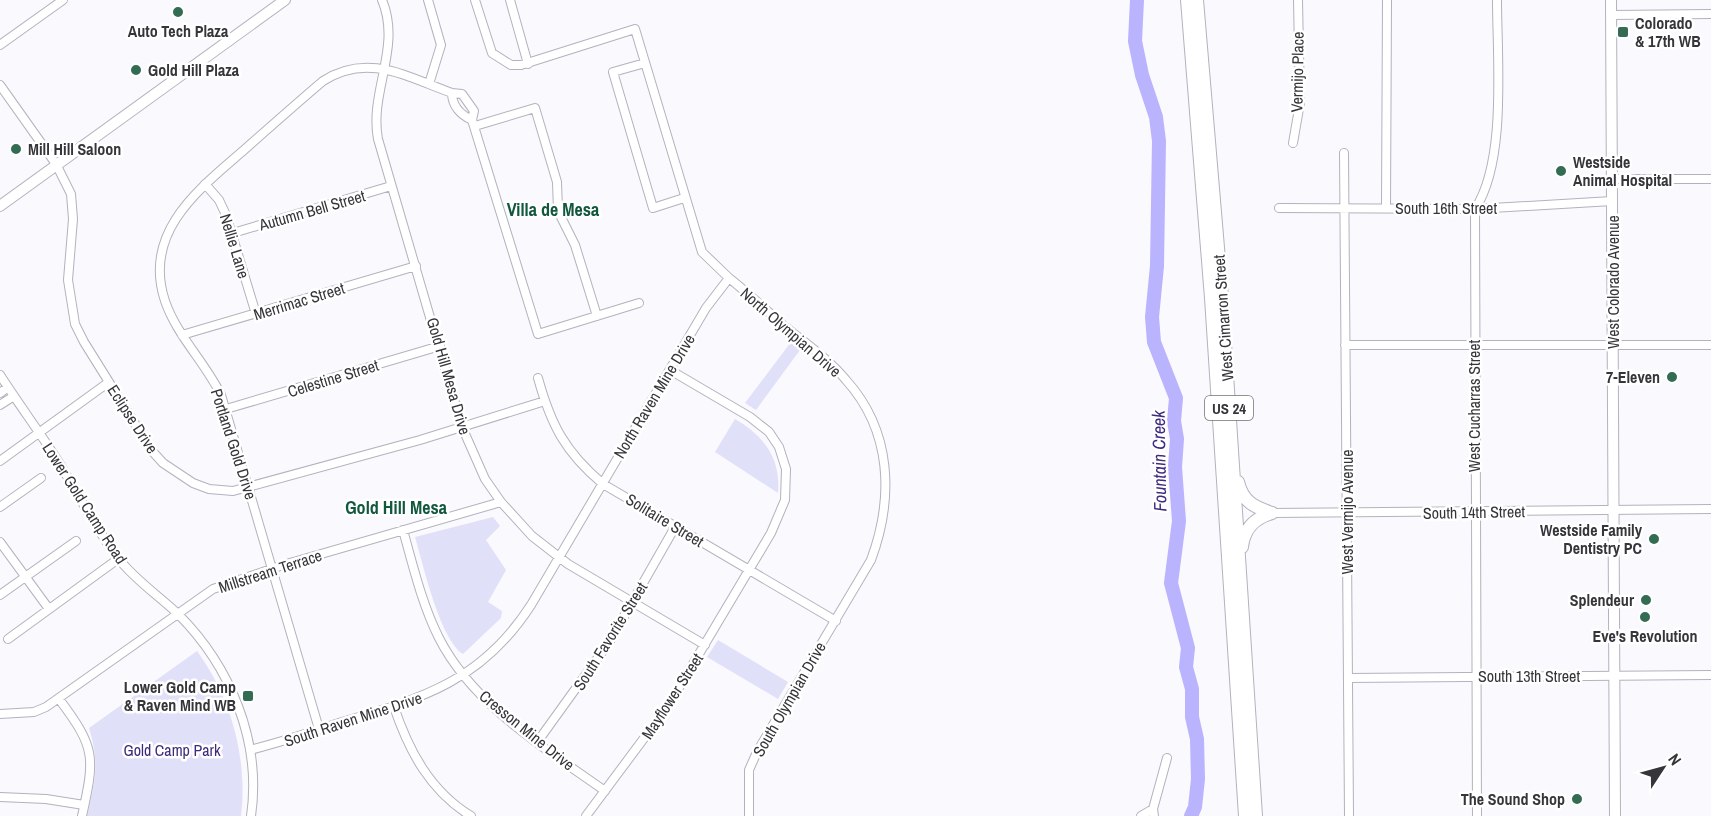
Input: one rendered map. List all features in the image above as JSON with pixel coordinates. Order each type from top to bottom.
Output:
[{"type":"highway","name":"West Cimarron Street","points":[[1187,0],[1208,266],[1245,816]]},
{"type":"highway","name":"West Cimarron Street","points":[[1197,0],[1256,816]]},
{"type":"highway","points":[[1230,433],[1242,495],[1250,504],[1272,513]]},
{"type":"highway","points":[[1240,590],[1245,532],[1256,520],[1272,513]]},
{"type":"main road","points":[[0,206],[285,0]]},
{"type":"main road","name":"West Colorado Avenue","points":[[1611,0],[1613,346],[1611,510],[1615,816]]},
{"type":"street","name":"Gold Hill Mesa Drive","points":[[382,0],[389,24],[385,69],[377,97],[375,126],[462,427],[481,471],[501,502],[532,536],[559,558],[705,645]]},
{"type":"street","points":[[428,0],[441,45],[429,84]]},
{"type":"street","points":[[475,0],[492,53],[511,65],[528,64],[635,29],[702,252],[729,278]]},
{"type":"street","points":[[510,0],[528,64]]},
{"type":"street","name":"Vermijo Place","points":[[1293,143],[1300,103],[1298,0]]},
{"type":"street","points":[[1386,208],[1387,0]]},
{"type":"street","name":"West Cucharras Street","points":[[1477,816],[1474,512],[1475,209],[1482,198],[1497,137],[1497,0]]},
{"type":"street","points":[[0,45],[60,1]]},
{"type":"street","points":[[1611,15],[1711,14]]},
{"type":"street","points":[[645,63],[613,72],[652,208],[684,198]]},
{"type":"street","name":"Portland Gold Drive","points":[[319,729],[226,410],[211,375],[182,335],[165,299],[161,277],[163,251],[176,217],[205,184],[332,75],[358,66],[385,69],[452,93],[462,94],[474,111],[474,123],[538,334],[597,316]]},
{"type":"street","name":"Eclipse Drive","points":[[0,85],[56,164],[73,204],[67,264],[69,296],[75,324],[152,452],[173,472],[208,489],[233,491],[249,488],[545,401]]},
{"type":"street","points":[[474,123],[535,108],[557,182],[558,211],[575,245],[597,316],[639,303]]},
{"type":"street","name":"West Vermijo Avenue","points":[[1344,153],[1349,816]]},
{"type":"street","points":[[1612,179],[1711,179]]},
{"type":"street","name":"Nellie Lane","points":[[205,184],[223,207],[256,314]]},
{"type":"street","name":"Autumn Bell Street","points":[[232,233],[391,186]]},
{"type":"street","name":"South 16th Street","points":[[1279,208],[1475,209],[1612,201]]},
{"type":"street","name":"Merrimac Street","points":[[182,335],[416,266]]},
{"type":"street","name":"North Olympian Drive","points":[[706,308],[729,278],[848,381],[870,416],[883,456],[888,492],[882,529],[871,560],[836,621]]},
{"type":"street","name":"North Raven Mine Drive","points":[[603,484],[706,308]]},
{"type":"street","points":[[1345,345],[1711,345]]},
{"type":"street","name":"Celestine Street","points":[[226,410],[440,346]]},
{"type":"street","name":"Mayflower Street","points":[[586,816],[668,706],[777,523],[785,500],[786,469],[779,447],[764,427],[670,369]]},
{"type":"street","name":"Lower Gold Camp Road","points":[[0,375],[39,431],[118,559],[177,614],[199,638],[231,688],[250,750],[253,784],[251,816]]},
{"type":"street","name":"Solitaire Street","points":[[538,378],[555,428],[567,447],[603,484],[836,621]]},
{"type":"street","points":[[0,461],[109,382]]},
{"type":"street","points":[[0,393],[8,387]]},
{"type":"street","points":[[0,405],[14,396]]},
{"type":"street","points":[[0,507],[40,478]]},
{"type":"street","name":"South Raven Mine Drive","points":[[250,750],[419,699],[464,675],[488,655],[517,625],[603,484]]},
{"type":"street","name":"Millstream Terrace","points":[[0,714],[33,712],[59,699],[213,589],[273,568],[501,502]]},
{"type":"street","name":"South 14th Street","points":[[1272,513],[1711,509]]},
{"type":"street","name":"South Favorite Street","points":[[538,741],[590,672],[675,527]]},
{"type":"street","name":"Cresson Mine Drive","points":[[403,530],[431,619],[450,656],[464,675],[495,708],[605,791]]},
{"type":"street","points":[[0,595],[76,541]]},
{"type":"street","points":[[0,542],[49,609]]},
{"type":"street","points":[[8,639],[118,559]]},
{"type":"street","name":"South Olympian Drive","points":[[749,816],[749,770],[757,752],[836,621]]},
{"type":"street","name":"South 13th Street","points":[[1348,678],[1711,675]]},
{"type":"street","points":[[59,699],[83,732],[91,751],[91,775],[82,816]]},
{"type":"street","points":[[394,707],[410,750],[422,769],[439,791],[471,816]]},
{"type":"street","points":[[1141,816],[1153,812],[1167,758]]},
{"type":"street","points":[[0,797],[46,798],[84,805]]},
{"type":"green space","points":[[791,342],[800,350],[756,410],[745,403]]},
{"type":"green space","points":[[735,419],[754,433],[768,449],[777,469],[778,493],[715,452]]},
{"type":"green space","points":[[493,517],[500,526],[486,540],[506,570],[488,602],[502,611],[501,618],[463,654],[447,634],[440,618],[415,537]]},
{"type":"green space","points":[[718,640],[788,682],[778,699],[707,657]]},
{"type":"green space","name":"Gold Camp Park","points":[[197,651],[219,688],[234,729],[242,772],[241,816],[87,816],[95,772],[89,728]]},
{"type":"waterway","name":"Fountain Creek","points":[[1137,0],[1135,41],[1142,75],[1156,117],[1159,141],[1157,266],[1152,317],[1154,342],[1176,398],[1175,467],[1179,521],[1171,583],[1188,648],[1186,667],[1192,689],[1192,717],[1197,739],[1198,779],[1195,807],[1191,816]]},
{"type":"place","name":"Auto Tech Plaza","points":[[178,12]]},
{"type":"place","name":"Colorado & 17th WB","points":[[1623,32]]},
{"type":"place","name":"Gold Hill Plaza","points":[[136,70]]},
{"type":"place","name":"Mill Hill Saloon","points":[[16,149]]},
{"type":"place","name":"Westside Animal Hospital","points":[[1561,171]]},
{"type":"place","name":"7-Eleven","points":[[1672,377]]},
{"type":"place","name":"Westside Family Dentistry PC","points":[[1654,539]]},
{"type":"place","name":"Splendeur","points":[[1646,600]]},
{"type":"place","name":"Eve's Revolution","points":[[1645,617]]},
{"type":"place","name":"Lower Gold Camp & Raven Mind WB","points":[[248,696]]},
{"type":"place","name":"The Sound Shop","points":[[1577,799]]},
{"type":"district","name":"Villa de Mesa","points":[[553,209]]},
{"type":"district","name":"Gold Hill Mesa","points":[[396,507]]}]
